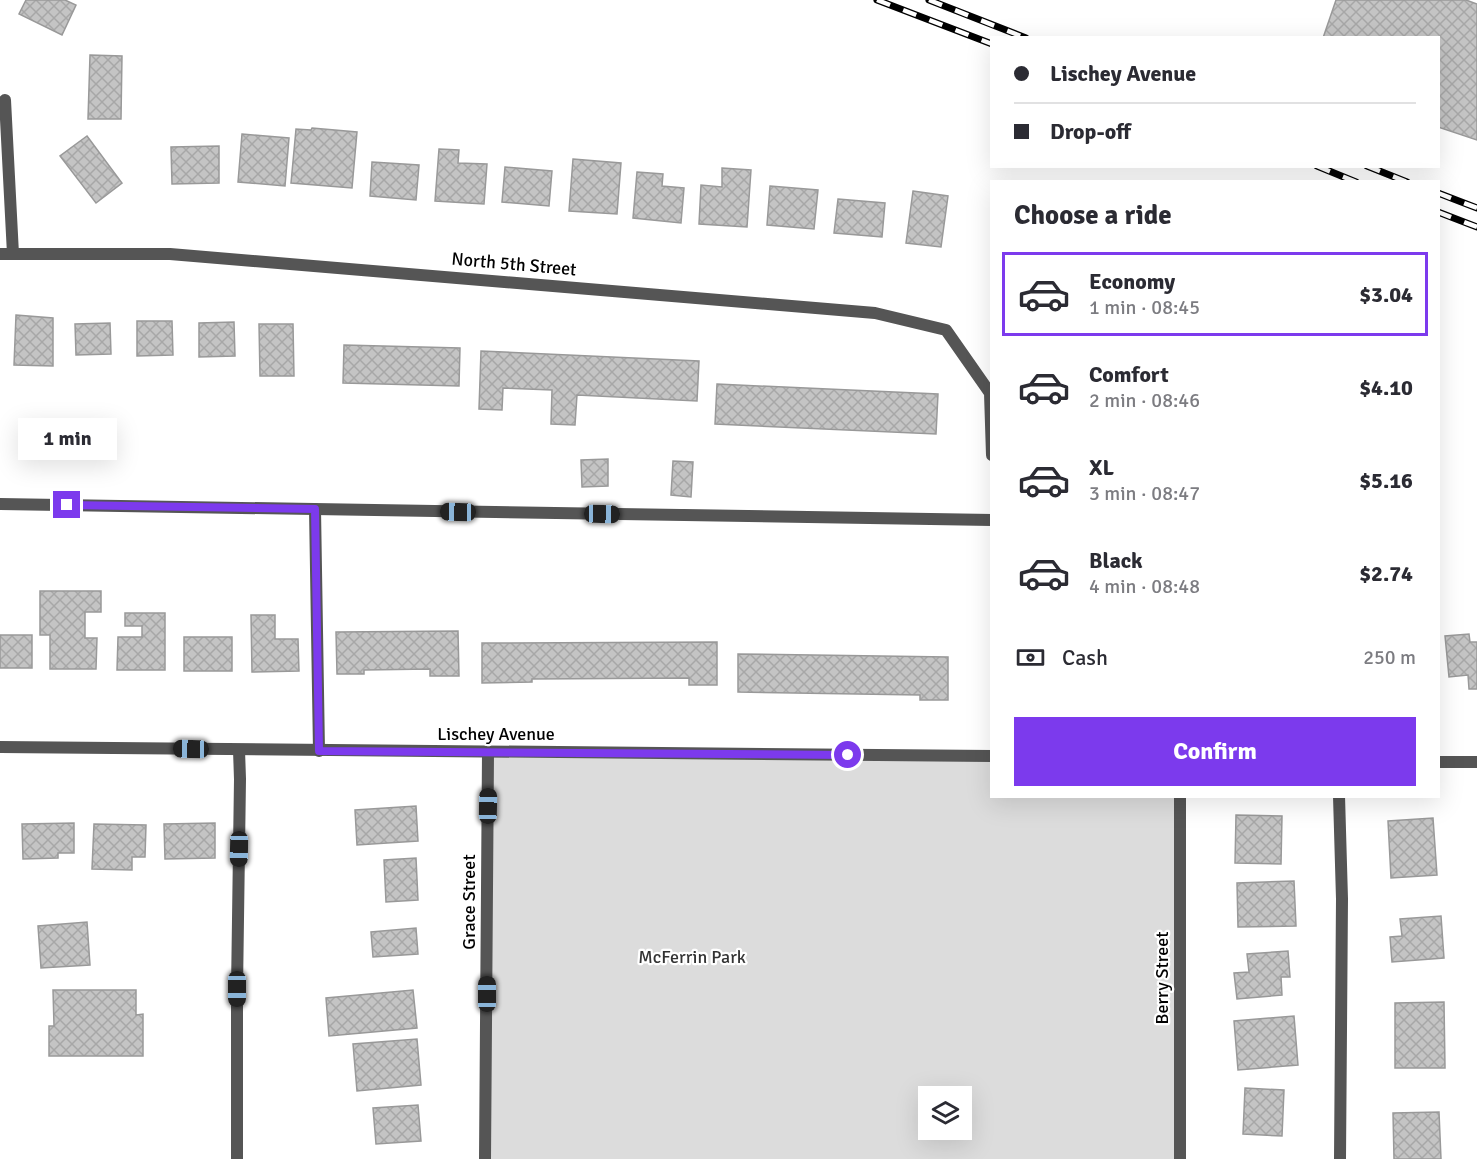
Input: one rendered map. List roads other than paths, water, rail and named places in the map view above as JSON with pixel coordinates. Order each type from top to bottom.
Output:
[{"type":"street","points":[[4,100],[6,254]]},
{"type":"street","name":"North 5th Street","points":[[6,254],[170,254],[875,313],[946,330],[990,393]]},
{"type":"street","points":[[0,504],[990,520]]},
{"type":"street","points":[[315,509],[319,751]]},
{"type":"street","name":"Lischey Avenue","points":[[0,747],[990,756]]},
{"type":"street","points":[[237,1159],[239,750]]},
{"type":"street","name":"Grace Street","points":[[485,1159],[488,753]]},
{"type":"street","points":[[1440,762],[1477,762]]},
{"type":"street","name":"Berry Street","points":[[1180,798],[1180,1159]]},
{"type":"street","points":[[1338,798],[1342,899],[1340,1159]]},
{"type":"railway","points":[[877,0],[990,43]]},
{"type":"railway","points":[[929,0],[1021,36]]},
{"type":"railway","points":[[1322,168],[1351,180]]},
{"type":"railway","points":[[1372,168],[1402,180]]},
{"type":"railway","points":[[1440,194],[1477,208]]},
{"type":"railway","points":[[1440,213],[1477,227]]},
{"type":"park label","name":"McFerrin Park","points":[[692,957]]}]
